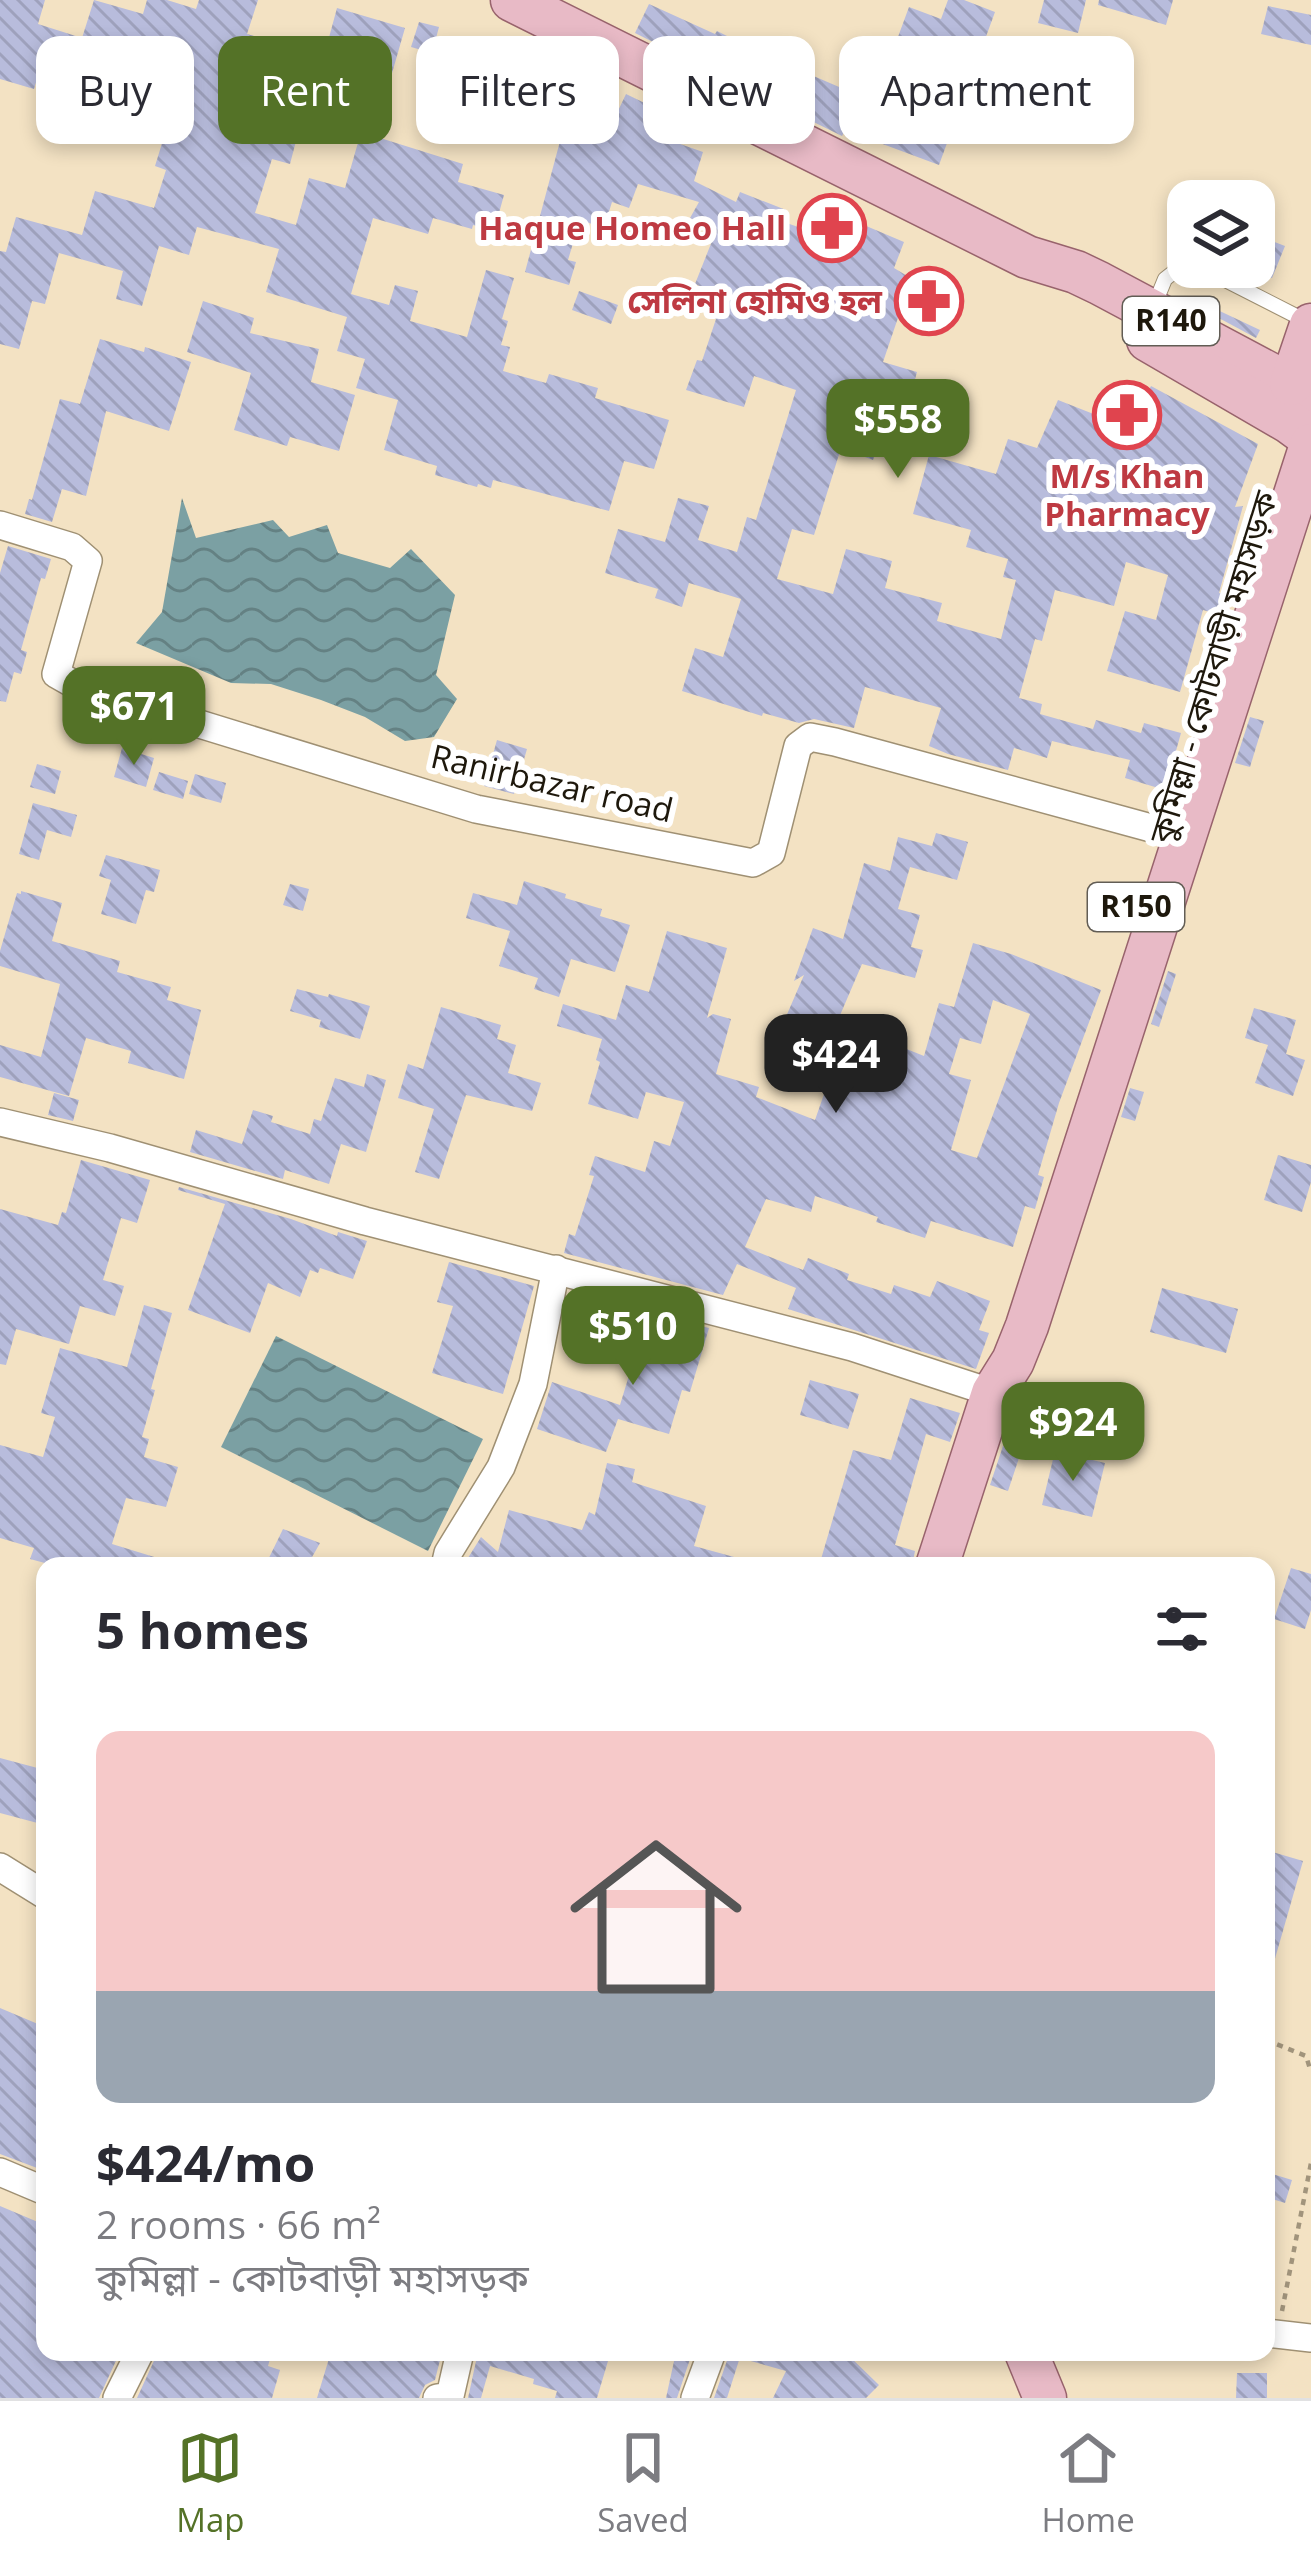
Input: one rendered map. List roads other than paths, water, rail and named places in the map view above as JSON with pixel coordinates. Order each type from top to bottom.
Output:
[{"type":"main road","name":"R140","points":[[512,0],[1027,257],[1076,272],[1152,311],[1303,417]]},
{"type":"main road","name":"R140","points":[[1027,257],[1084,303],[1303,417]]},
{"type":"main road","name":"R150","points":[[1303,417],[1311,324]]},
{"type":"main road","name":"কুমিল্লা - কোটবাড়ী মহাসড়ক","points":[[1158,881],[1162,830],[1303,417]]},
{"type":"main road","name":"কুমিল্লা - কোটবাড়ী মহাসড়ক","points":[[940,1557],[993,1394],[1027,1326],[1158,881],[1303,417]]},
{"type":"main road","points":[[1030,2361],[1045,2398]]},
{"type":"street","name":"Ranirbazar road","points":[[0,525],[72,547],[88,561],[56,674],[79,688],[476,809],[752,863],[771,853],[797,746],[810,737],[1162,830]]},
{"type":"street","points":[[0,1122],[852,1348],[993,1394]]},
{"type":"street","points":[[447,1557],[501,1467],[533,1384],[556,1269]]},
{"type":"street","points":[[0,1867],[36,1889]]},
{"type":"street","points":[[0,2172],[36,2187]]},
{"type":"street","points":[[1275,2334],[1311,2338]]},
{"type":"street","points":[[117,2398],[136,2361]]},
{"type":"street","points":[[437,2398],[450,2396],[458,2361]]},
{"type":"street","points":[[695,2398],[709,2361]]},
{"type":"lane","points":[[1152,311],[1167,277]]},
{"type":"lane","points":[[1241,288],[1311,324]]},
{"type":"water","points":[[182,498],[196,538],[273,520],[289,537],[327,525],[338,553],[390,568],[411,549],[455,595],[436,675],[457,699],[434,737],[405,741],[365,717],[321,700],[271,684],[231,683],[136,643],[162,612]]},
{"type":"water","points":[[276,1336],[483,1439],[428,1551],[221,1447]]},
{"type":"place","name":"Haque Homeo Hall","points":[[832,228]]},
{"type":"place","name":"সেলিনা হোমিও হল","points":[[929,301]]},
{"type":"place","name":"M/s Khan Pharmacy","points":[[1127,415]]}]
